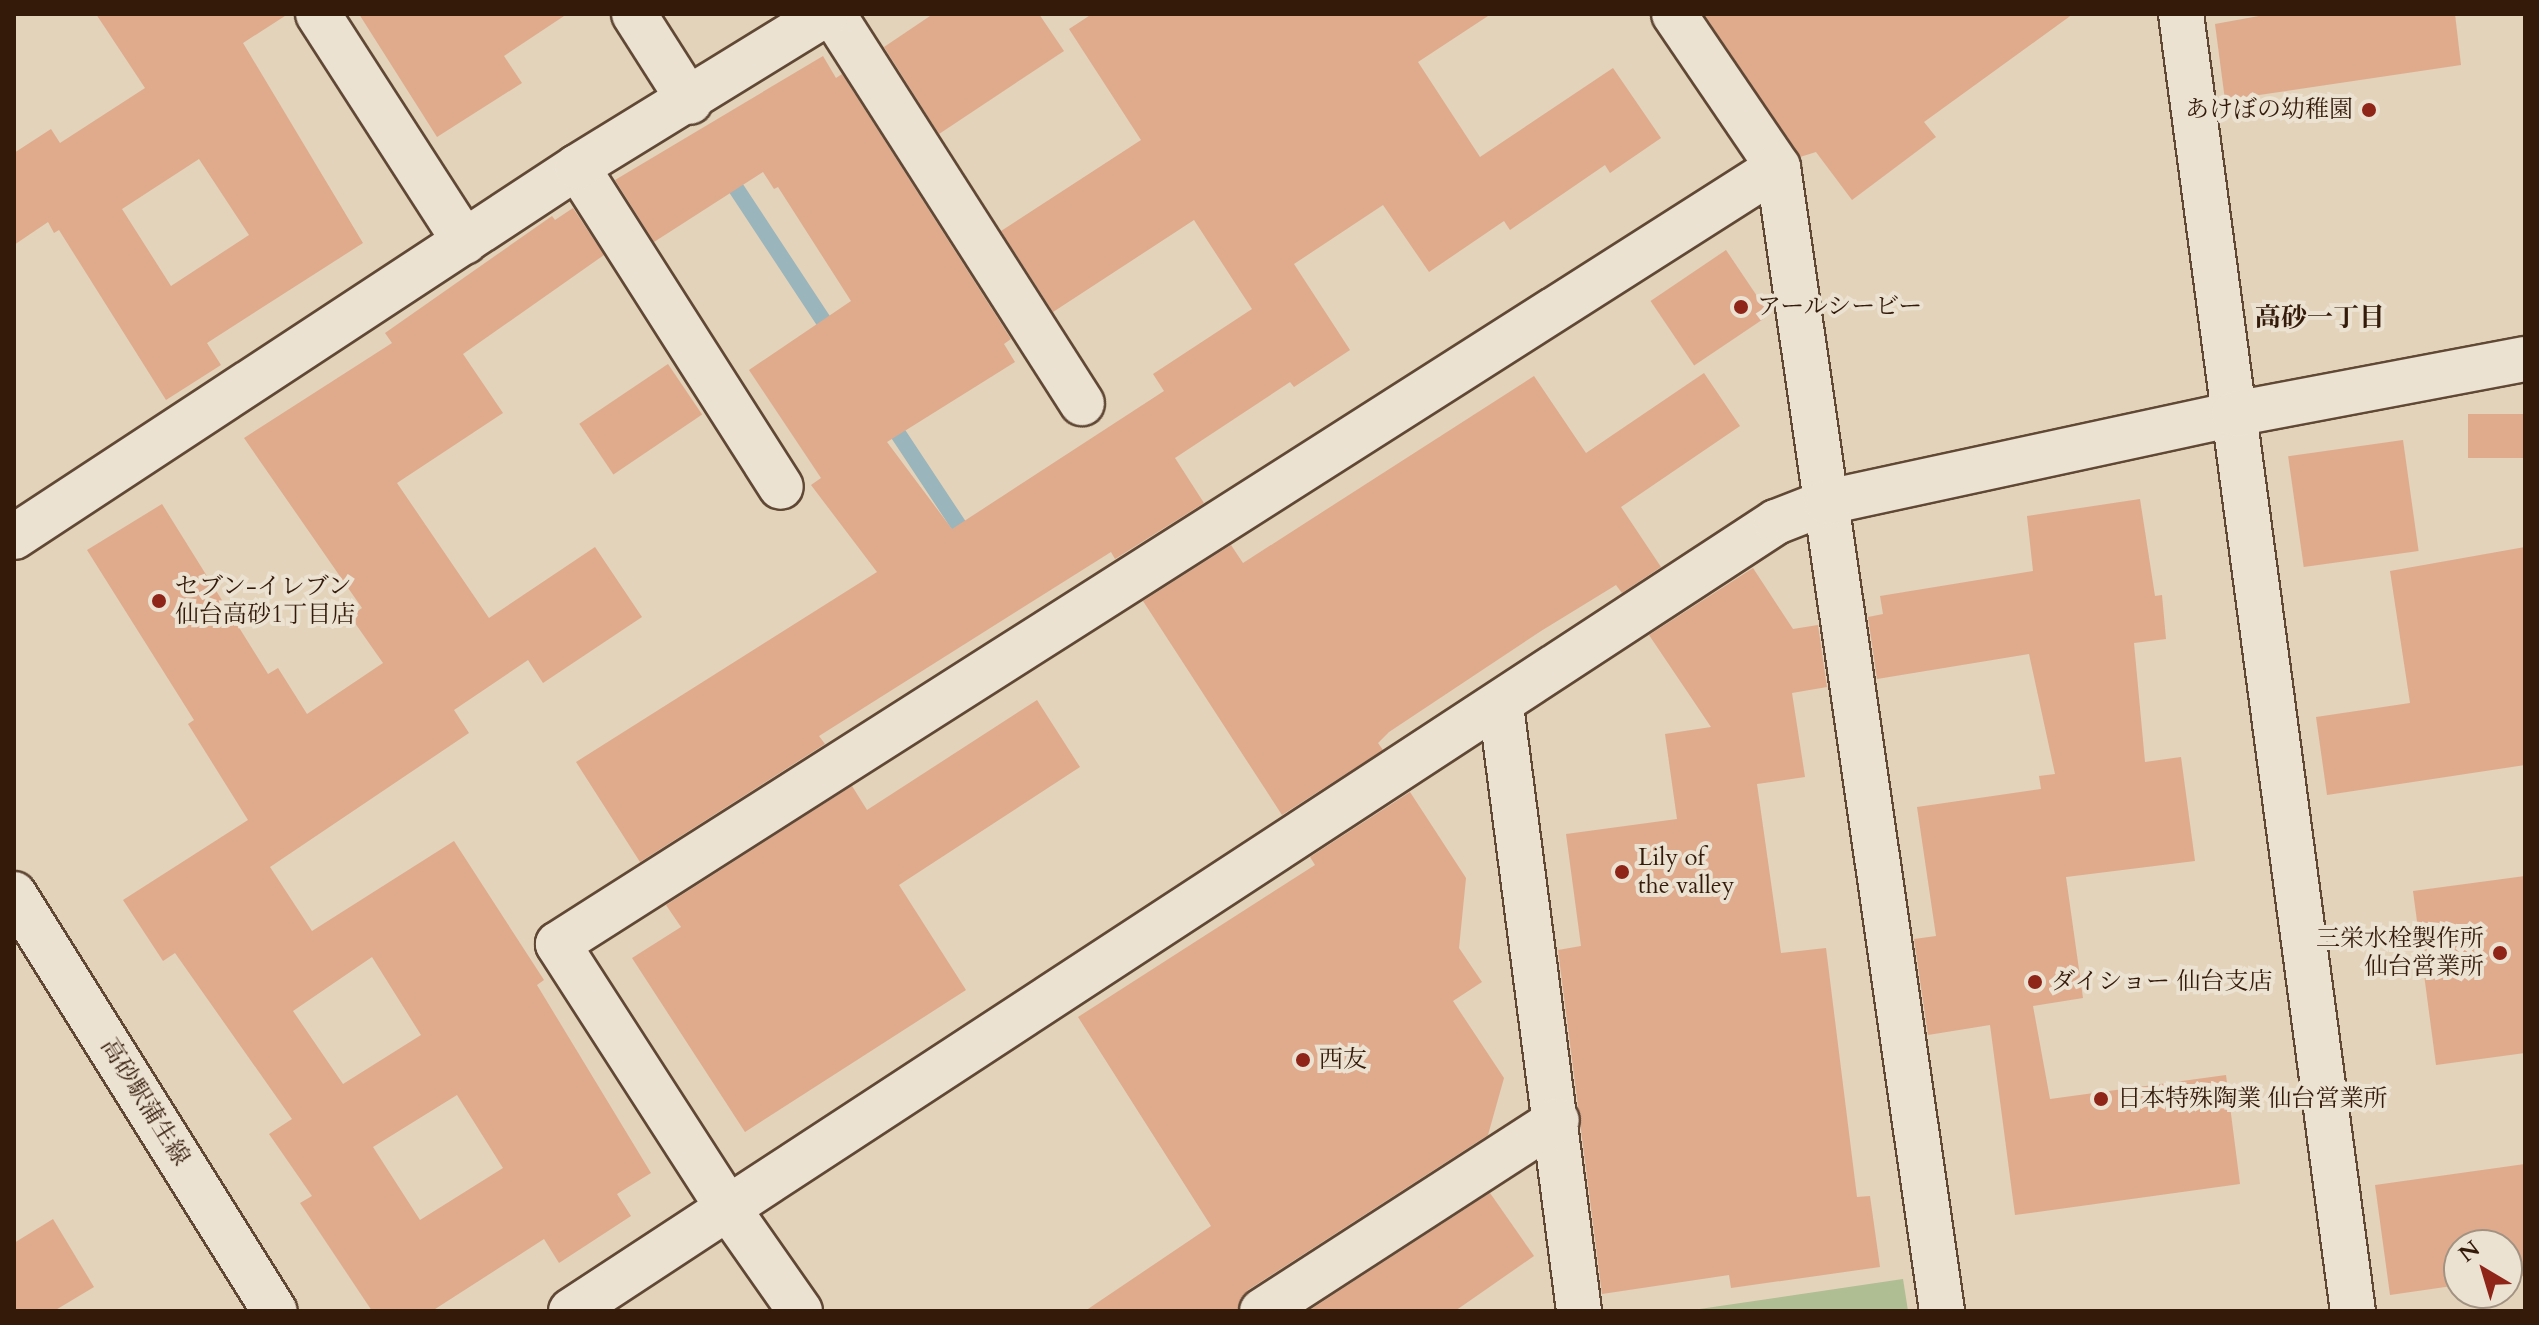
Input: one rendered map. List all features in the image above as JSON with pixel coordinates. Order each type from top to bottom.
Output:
[{"type":"street","points":[[318,14],[465,242]]},
{"type":"street","points":[[634,14],[690,102]]},
{"type":"street","points":[[14,537],[577,167],[690,102],[826,14]]},
{"type":"street","points":[[833,14],[1082,403]]},
{"type":"street","points":[[1674,14],[1778,167],[1942,1311]]},
{"type":"street","points":[[2181,14],[2353,1311]]},
{"type":"street","points":[[577,167],[781,487]]},
{"type":"street","points":[[800,1311],[728,1208],[558,944],[1778,167]]},
{"type":"street","points":[[571,1311],[1501,706],[1776,522],[1827,502],[2234,414],[2525,359]]},
{"type":"street","points":[[1501,706],[1557,1120],[1579,1311]]},
{"type":"street","name":"高砂駅蒲生線","points":[[14,894],[275,1311]]},
{"type":"street","points":[[1262,1311],[1557,1120]]},
{"type":"green space","points":[[1903,1279],[1908,1311],[1686,1311]]},
{"type":"building","points":[[96,14],[288,14],[243,43],[363,243],[207,343],[221,365],[166,400],[59,230],[54,233],[48,222],[14,245],[14,153],[51,129],[60,143],[145,88]],"holes":[[[199,159],[249,235],[171,286],[122,209]]]},
{"type":"building","points":[[359,14],[567,14],[504,56],[522,83],[437,137]]},
{"type":"building","points":[[933,14],[1039,14],[1064,51],[939,134],[884,47]]},
{"type":"building","points":[[1092,14],[1491,14],[1418,62],[1480,157],[1613,68],[1661,138],[1610,173],[1605,165],[1510,230],[1504,221],[1429,272],[1383,205],[1294,264],[1350,350],[1294,387],[1290,382],[1175,458],[1204,503],[1115,559],[1111,552],[819,736],[825,744],[640,862],[576,762],[877,572],[811,485],[821,478],[749,370],[851,301],[778,187],[774,189],[763,172],[654,242],[615,180],[823,56],[836,78],[842,74],[1011,339],[1004,344],[1015,362],[887,442],[952,529],[1164,391],[1153,374],[1252,309],[1194,220],[1053,312],[1001,231],[1141,140],[1069,29]]},
{"type":"building","points":[[1704,14],[2073,14],[1924,122],[1936,137],[1852,200],[1816,152],[1800,157]]},
{"type":"building","name":"あけぼの幼稚園","points":[[2270,14],[2455,14],[2461,65],[2225,100],[2215,24]]},
{"type":"building","points":[[573,208],[604,255],[463,354],[503,413],[397,483],[489,618],[595,547],[642,617],[543,683],[528,660],[454,710],[469,733],[270,867],[312,931],[454,841],[544,980],[537,985],[651,1173],[617,1194],[631,1216],[559,1263],[544,1239],[432,1311],[372,1311],[300,1203],[312,1196],[269,1134],[292,1119],[175,953],[163,961],[123,900],[248,820],[188,724],[194,720],[87,550],[162,504],[268,674],[278,668],[307,714],[383,663],[350,616],[362,608],[244,438],[392,343],[385,333],[552,216],[555,220]],"holes":[[[372,957],[421,1035],[343,1084],[293,1011]],[[457,1095],[503,1168],[420,1220],[373,1147]]]},
{"type":"building","points":[[1726,250],[1770,315],[1694,366],[1651,301]]},
{"type":"building","points":[[668,364],[702,415],[613,474],[579,424]]},
{"type":"building","points":[[1704,373],[1740,426],[1621,507],[1661,567],[1622,593],[1616,585],[1541,631],[1389,732],[1378,743],[1383,750],[1282,815],[1143,601],[1231,545],[1243,563],[1534,376],[1586,453]]},
{"type":"building","points":[[2468,414],[2525,414],[2525,458],[2468,458]]},
{"type":"building","points":[[2403,440],[2419,551],[2304,567],[2288,456]]},
{"type":"building","points":[[2140,499],[2155,596],[2162,595],[2166,639],[2134,643],[2145,762],[2181,757],[2195,861],[2066,877],[2083,998],[2033,1006],[2050,1099],[2226,1075],[2240,1184],[2015,1215],[1990,1025],[1928,1035],[1914,939],[1936,936],[1917,807],[2041,789],[2039,776],[2055,774],[2029,654],[1877,679],[1868,617],[1883,614],[1880,596],[2033,571],[2027,516]]},
{"type":"building","points":[[2525,547],[2525,765],[2327,795],[2316,717],[2410,703],[2390,571]]},
{"type":"building","points":[[1753,568],[1793,629],[1818,625],[1827,687],[1792,693],[1805,777],[1757,784],[1781,953],[1826,948],[1857,1197],[1870,1196],[1880,1267],[1731,1288],[1729,1275],[1602,1294],[1558,950],[1581,946],[1566,834],[1677,819],[1665,734],[1711,727],[1649,635]]},
{"type":"building","points":[[1037,700],[1080,767],[899,885],[966,990],[745,1132],[632,958],[681,927],[666,905],[852,786],[867,810]]},
{"type":"building","points":[[1410,792],[1466,878],[1459,948],[1482,982],[1453,1001],[1504,1078],[1488,1135],[1248,1290],[1237,1311],[1085,1311],[1211,1226],[1078,1017],[1315,865],[1310,857]]},
{"type":"building","points":[[2525,876],[2525,1053],[2436,1065],[2413,891]]},
{"type":"building","points":[[2525,1164],[2525,1276],[2523,1229],[2443,1229],[2443,1287],[2390,1295],[2375,1185]]},
{"type":"building","points":[[1490,1193],[1534,1256],[1455,1311],[1308,1311]]},
{"type":"building","points":[[53,1219],[94,1287],[54,1311],[14,1311],[14,1243]]},
{"type":"waterway","points":[[726,173],[834,337]]},
{"type":"waterway","points":[[887,417],[969,541]]},
{"type":"place","name":"あけぼの幼稚園","points":[[2369,110]]},
{"type":"place","name":"アールシービー","points":[[1741,307]]},
{"type":"place","name":"セブン-イレブン 仙台高砂1丁目店","points":[[159,601]]},
{"type":"place","name":"Lily of the valley","points":[[1622,872]]},
{"type":"place","name":"三栄水栓製作所 仙台営業所","points":[[2500,953]]},
{"type":"place","name":"ダイショー 仙台支店","points":[[2035,982]]},
{"type":"place","name":"西友","points":[[1303,1060]]},
{"type":"place","name":"日本特殊陶業 仙台営業所","points":[[2101,1099]]},
{"type":"district","name":"高砂一丁目","points":[[2320,318]]}]
